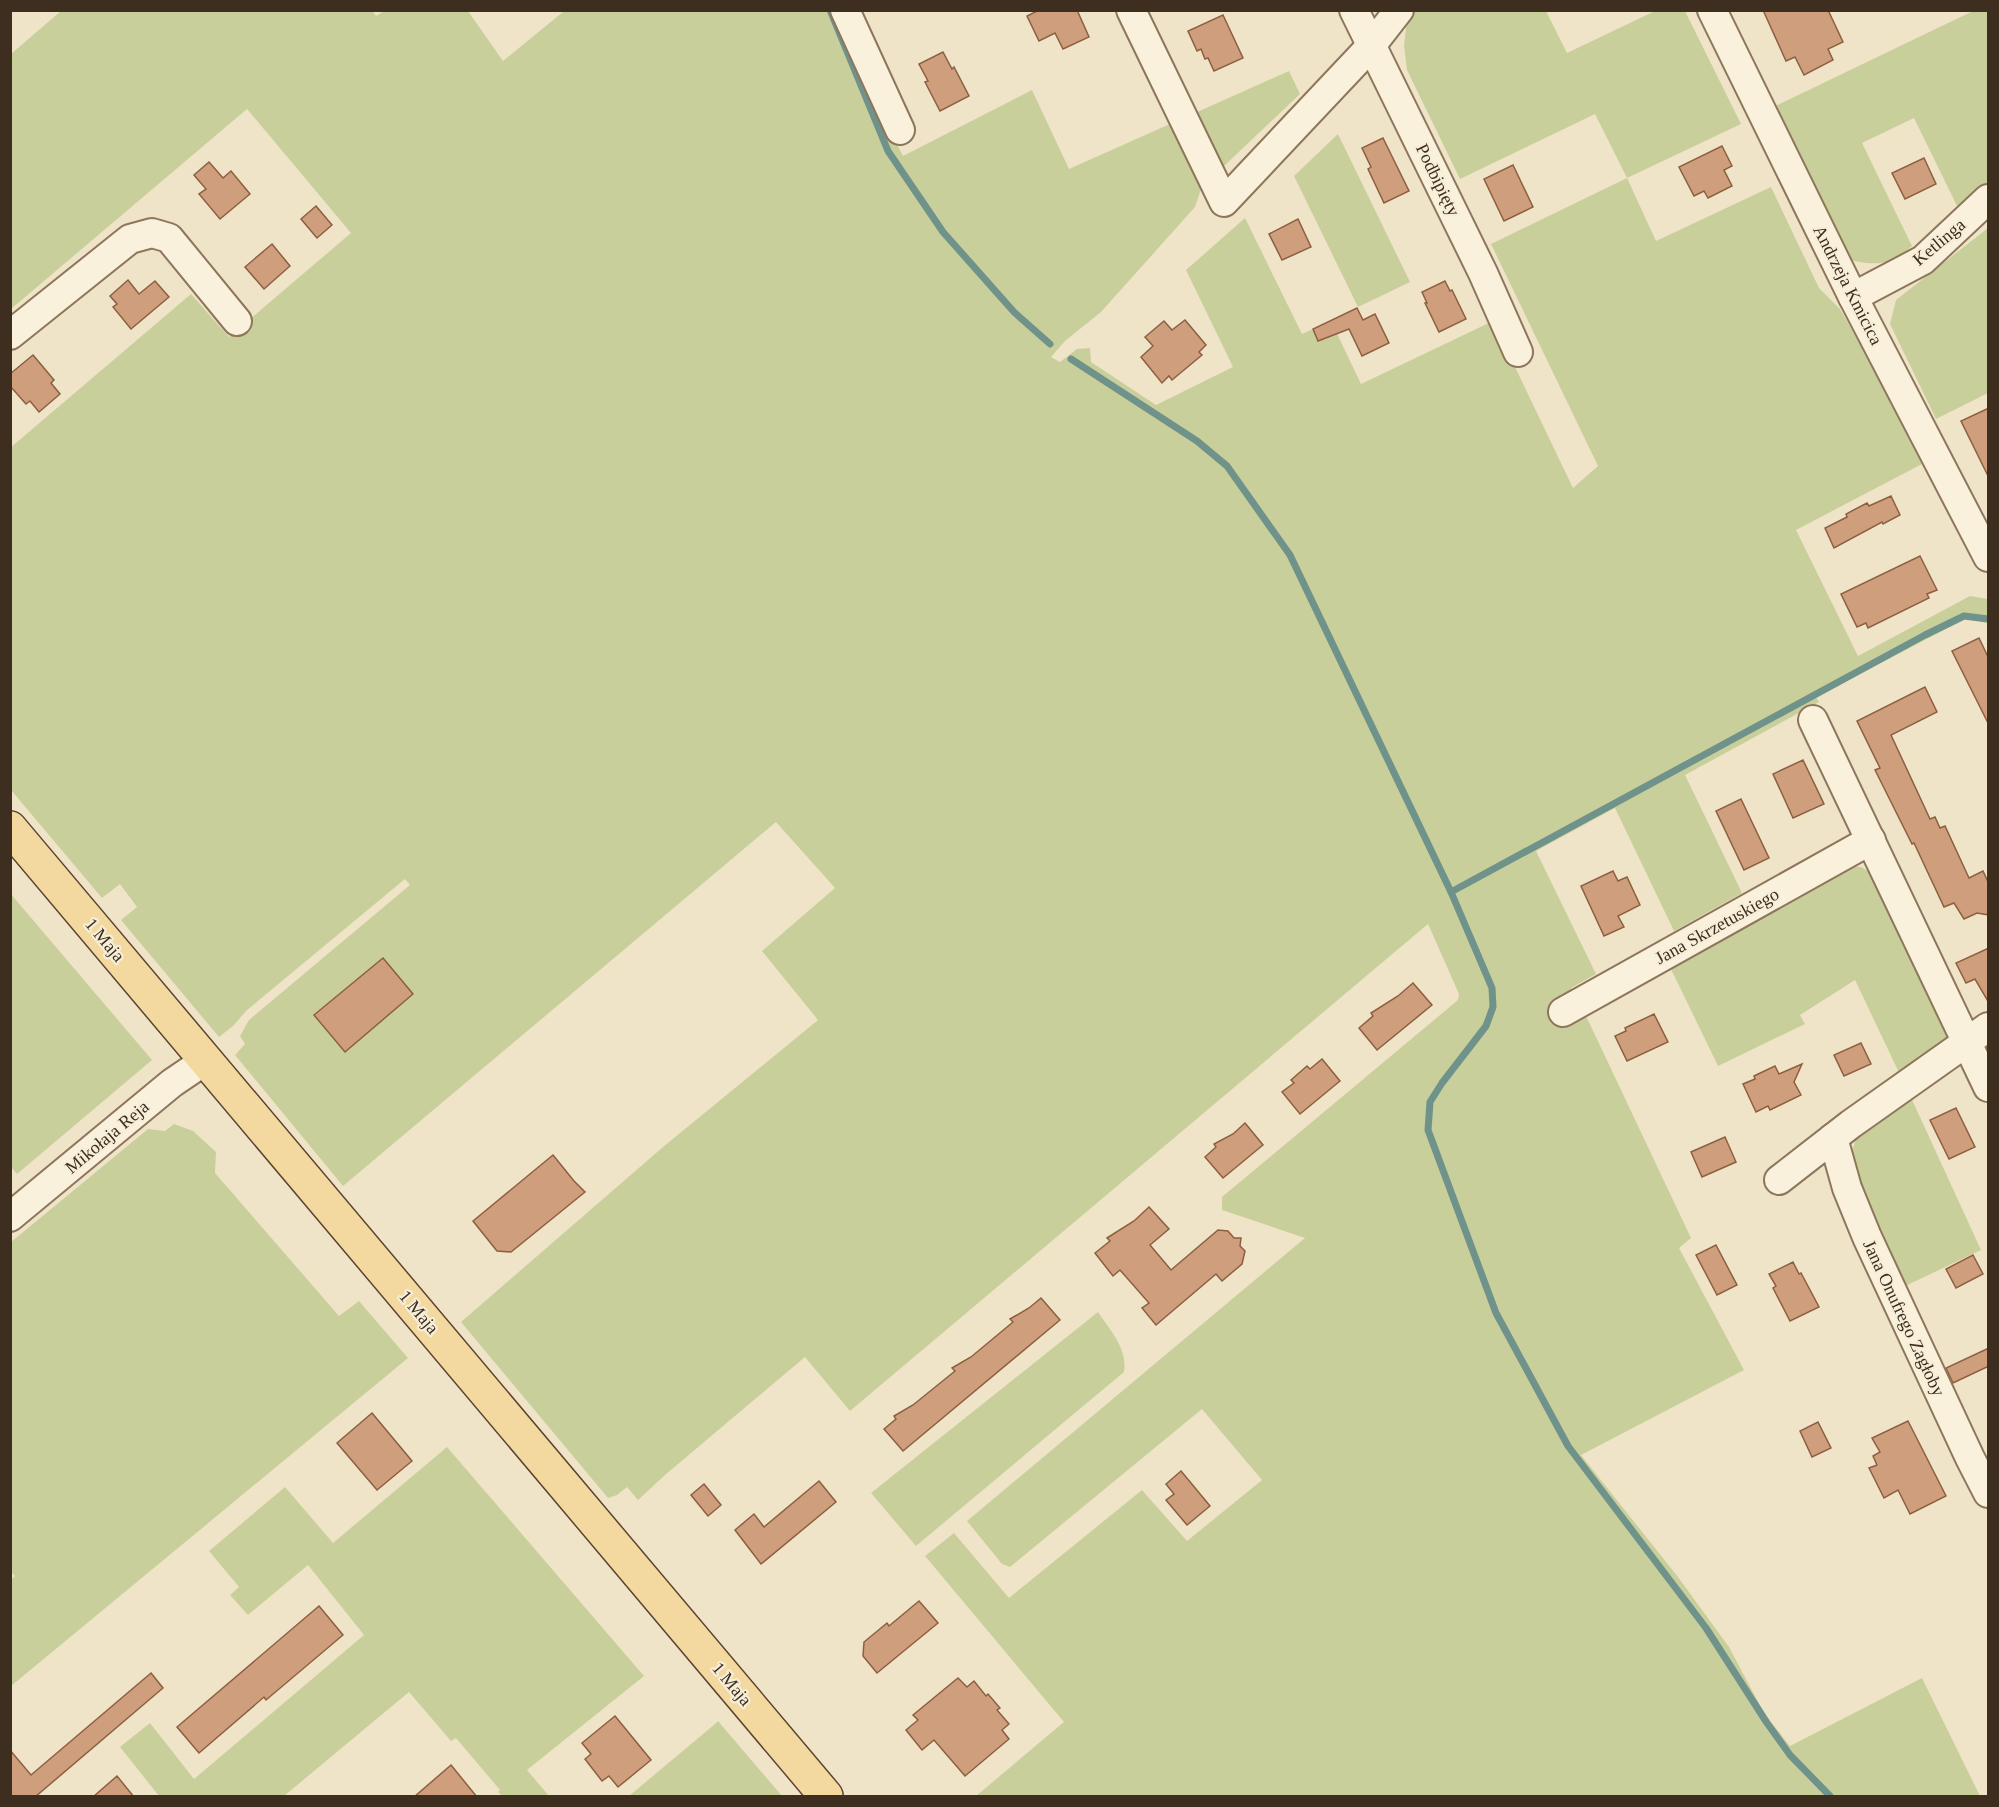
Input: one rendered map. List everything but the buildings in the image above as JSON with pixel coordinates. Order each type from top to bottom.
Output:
[{"type":"main road","name":"1 Maja","points":[[10,828],[826,1797]]},
{"type":"street","points":[[845,10],[900,130]]},
{"type":"street","points":[[1131,10],[1224,202],[1371,46],[1399,10]]},
{"type":"street","name":"Podbipięty","points":[[1354,10],[1483,273],[1518,352]]},
{"type":"street","name":"Andrzeja Kmicica","points":[[1712,10],[1853,297],[1989,557]]},
{"type":"street","name":"Ketlinga","points":[[1853,297],[1923,260],[1989,199]]},
{"type":"street","points":[[10,334],[130,239],[152,233],[169,237],[237,321]]},
{"type":"street","points":[[1813,720],[1871,840],[1977,1034],[1989,1087]]},
{"type":"street","name":"Jana Skrzetuskiego","points":[[1563,1012],[1871,840]]},
{"type":"street","points":[[1779,1180],[1977,1034]]},
{"type":"street","name":"Mikołaja Reja","points":[[10,1217],[172,1083],[206,1060]]},
{"type":"street","name":"Jana Onufrego Zagłoby","points":[[1833,1138],[1847,1188],[1871,1246],[1970,1458],[1989,1492]]},
{"type":"green space","points":[[372,10],[376,16],[384,11],[468,11],[503,61],[564,11],[837,10],[887,125],[903,156],[1032,90],[1069,169],[1170,124],[1201,189],[1195,207],[1101,312],[1065,341],[1051,357],[1060,362],[1077,349],[1090,348],[1091,362],[1156,405],[1233,367],[1186,270],[1245,218],[1302,334],[1331,321],[1361,384],[1493,321],[1573,488],[1598,466],[1491,244],[1627,178],[1656,241],[1771,187],[1819,288],[1840,309],[1871,363],[1922,464],[1796,530],[1858,656],[1970,596],[1988,599],[1988,623],[1965,619],[1816,697],[1819,702],[1685,775],[1742,893],[1674,931],[1615,808],[1536,851],[1596,974],[1571,988],[1691,1238],[1679,1248],[1744,1370],[1581,1455],[1678,1577],[1729,1647],[1764,1713],[1790,1746],[1922,1678],[1980,1796],[976,1796],[1064,1722],[925,1556],[954,1533],[1009,1598],[1142,1490],[1187,1541],[1262,1480],[1202,1409],[1010,1567],[1002,1564],[967,1521],[1305,1238],[1222,1210],[1222,1197],[1458,1000],[1459,994],[1428,924],[850,1411],[805,1357],[638,1500],[627,1487],[617,1495],[608,1498],[461,1322],[663,1147],[818,1020],[762,951],[835,888],[776,822],[343,1186],[235,1055],[245,1044],[240,1036],[249,1020],[410,885],[405,879],[246,1011],[219,1037],[121,920],[137,907],[120,884],[102,898],[11,790],[10,448],[191,294],[229,337],[351,233],[247,109],[11,309],[11,54],[61,11]]},
{"type":"green space","points":[[1408,11],[1546,11],[1567,53],[1655,11],[1685,11],[1741,124],[1627,178],[1595,114],[1460,179],[1407,70],[1404,46]]},
{"type":"green space","points":[[1973,11],[1988,11],[1988,183],[1959,210],[1914,118],[1862,143],[1912,246],[1887,262],[1862,262],[1845,258],[1771,108]]},
{"type":"green space","points":[[1289,71],[1300,94],[1223,167],[1195,113]]},
{"type":"green space","points":[[1338,134],[1410,282],[1358,307],[1294,176]]},
{"type":"green space","points":[[1988,228],[1988,393],[1936,419],[1890,324],[1896,300]]},
{"type":"green space","points":[[1849,866],[1861,867],[1876,876],[1953,1043],[1902,1079],[1855,980],[1800,1015],[1805,1024],[1718,1066],[1669,965]]},
{"type":"green space","points":[[10,893],[152,1060],[17,1174],[10,1166]]},
{"type":"green space","points":[[1908,1091],[1981,1250],[1899,1289],[1848,1165],[1857,1135]]},
{"type":"green space","points":[[174,1124],[193,1131],[216,1152],[215,1173],[339,1316],[359,1301],[408,1358],[11,1686],[10,1580],[15,1576],[10,1571],[11,1242],[148,1129],[165,1131]]},
{"type":"green space","points":[[1098,1312],[1121,1348],[1125,1364],[1124,1372],[916,1546],[871,1493]]},
{"type":"green space","points":[[447,1447],[644,1676],[527,1770],[549,1796],[502,1796],[498,1792],[500,1790],[456,1738],[451,1741],[409,1692],[284,1796],[159,1796],[120,1747],[150,1723],[194,1779],[364,1635],[308,1565],[248,1615],[230,1595],[239,1587],[209,1551],[285,1487],[333,1543]]},
{"type":"green space","points":[[718,1721],[782,1796],[629,1796],[715,1724]]},
{"type":"waterway","points":[[830,10],[888,151],[943,232],[1014,312],[1050,344]]},
{"type":"waterway","points":[[1071,359],[1197,441],[1227,466],[1290,555],[1451,892],[1492,988],[1493,1007],[1486,1026],[1430,1102],[1428,1130],[1496,1313],[1568,1446],[1706,1628],[1790,1755],[1830,1796]]},
{"type":"waterway","points":[[1451,892],[1925,635],[1964,616],[1988,619]]}]
